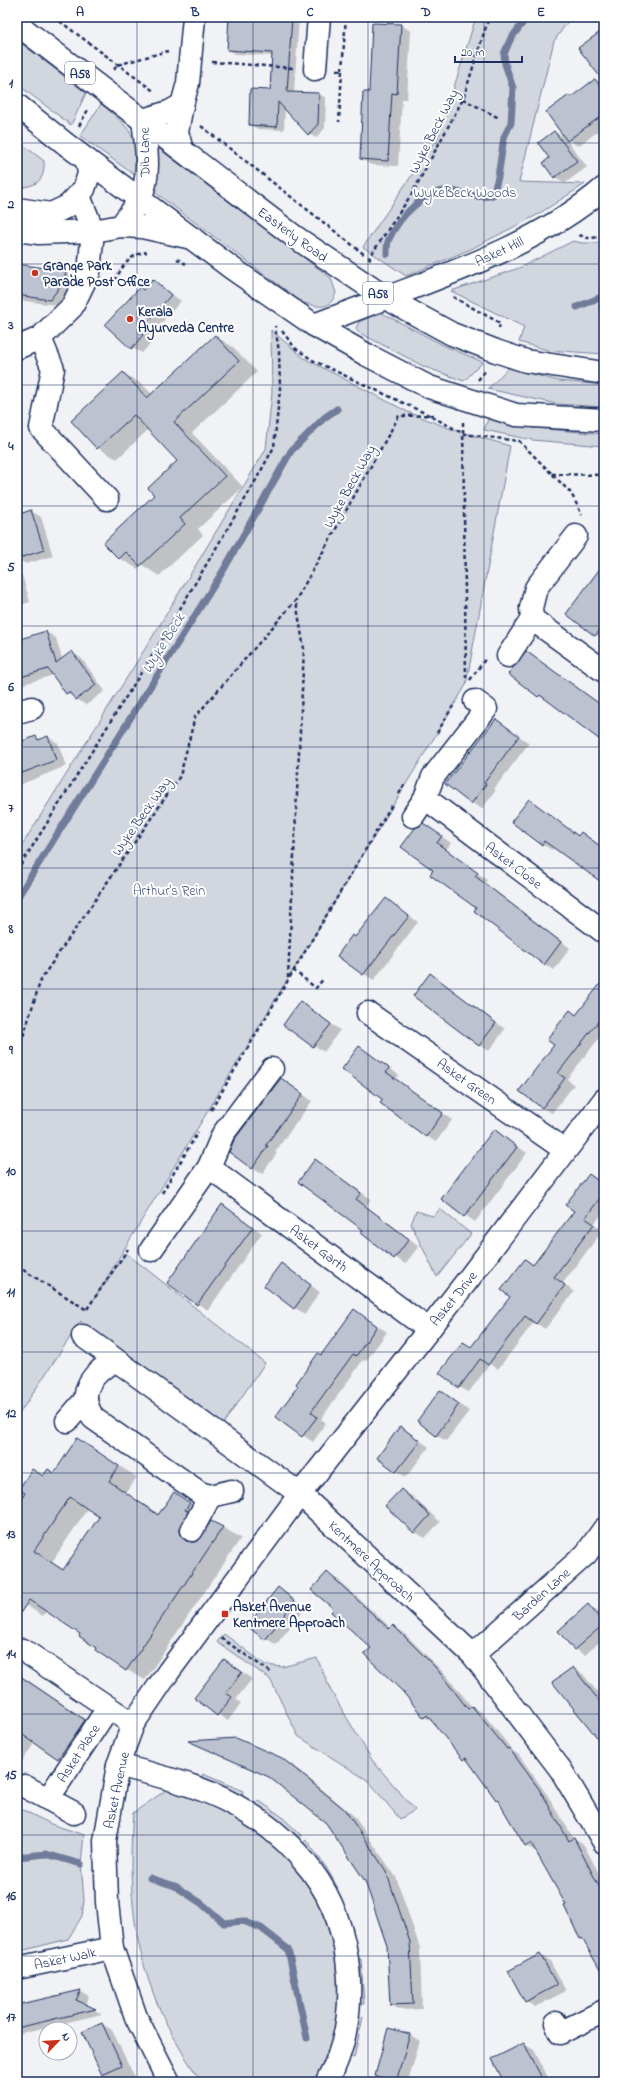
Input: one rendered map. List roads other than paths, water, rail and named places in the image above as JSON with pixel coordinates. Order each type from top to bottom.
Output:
[{"type":"street","points":[[182,150],[177,132],[188,83],[194,17]]},
{"type":"street","points":[[315,69],[319,17]]},
{"type":"street","name":"Easterly Road","points":[[17,24],[295,237],[386,298],[452,334],[496,350],[526,360],[604,373]]},
{"type":"street","points":[[17,105],[67,145],[192,238],[314,325],[465,406],[516,415],[604,420]]},
{"type":"street","points":[[143,120],[164,114],[182,105]]},
{"type":"street","name":"Dib Lane","points":[[122,226],[140,199],[145,182],[147,158],[143,120]]},
{"type":"street","points":[[17,209],[51,214],[68,206],[84,189],[89,174],[87,160]]},
{"type":"street","name":"Asket Hill","points":[[314,325],[426,283],[505,250],[549,227],[586,203],[604,188]]},
{"type":"street","points":[[17,348],[40,338],[72,307],[89,272],[93,231],[79,196]]},
{"type":"street","points":[[17,230],[39,233],[93,231],[122,226],[142,227],[192,238]]},
{"type":"street","points":[[346,272],[354,285],[357,299],[349,312]]},
{"type":"street","points":[[40,338],[53,369],[41,428],[106,499]]},
{"type":"street","points":[[508,656],[532,619],[531,608],[536,588],[580,528]]},
{"type":"street","points":[[532,619],[604,671]]},
{"type":"street","points":[[412,816],[425,798],[433,777],[486,709],[475,701]]},
{"type":"street","name":"Asket Close","points":[[425,798],[604,932]]},
{"type":"street","name":"Asket Green","points":[[368,1013],[566,1150]]},
{"type":"street","points":[[151,1250],[209,1167],[223,1134],[272,1069]]},
{"type":"street","name":"Asket Drive","points":[[300,1494],[470,1277],[604,1100]]},
{"type":"street","name":"Asket Garth","points":[[209,1167],[428,1329]]},
{"type":"street","name":"Kentmere Approach","points":[[83,1336],[300,1494],[473,1655],[561,1770],[604,1842]]},
{"type":"street","points":[[118,1362],[110,1363],[102,1367],[87,1388],[86,1399],[88,1409],[93,1418],[200,1493],[210,1496],[232,1491]]},
{"type":"street","points":[[68,1421],[86,1399]]},
{"type":"street","name":"Asket Avenue","points":[[169,2082],[136,2017],[112,1948],[105,1841],[118,1765],[133,1724],[169,1670],[300,1494]]},
{"type":"street","points":[[192,1530],[210,1496]]},
{"type":"street","name":"Barden Lane","points":[[473,1655],[586,1554],[604,1529]]},
{"type":"street","points":[[23,1650],[133,1724]]},
{"type":"street","name":"Asket Place","points":[[48,1799],[108,1708]]},
{"type":"street","points":[[118,1765],[196,1786],[223,1798],[249,1813],[282,1839],[311,1870],[329,1901],[342,1934],[348,1968],[350,2002],[331,2081]]},
{"type":"street","points":[[24,1786],[74,1813]]},
{"type":"street","name":"Asket Walk","points":[[17,1968],[112,1948]]},
{"type":"street","points":[[556,2023],[560,2033],[604,2011]]},
{"type":"waterway","name":"Wyke Beck","points":[[387,254],[388,242],[399,222],[406,213],[423,199],[442,191],[451,191],[483,197],[493,195],[498,177],[504,137],[511,123],[513,88],[505,64],[504,54],[510,40],[527,17]]},
{"type":"waterway","points":[[577,307],[604,296]]},
{"type":"waterway","name":"Wyke Beck","points":[[17,898],[223,571],[291,451],[324,418],[337,409]]},
{"type":"waterway","points":[[17,1857],[46,1854],[81,1864]]},
{"type":"waterway","points":[[150,1878],[175,1886],[201,1903],[224,1923],[243,1921],[261,1928],[288,1949],[307,2038]]},
{"type":"place","name":"Grange Park Parade Post Office","points":[[35,273]]},
{"type":"place","name":"Kerala Ayurveda Centre","points":[[130,319]]},
{"type":"place","name":"Asket Avenue Kentmere Approach","points":[[225,1614]]},
{"type":"park label","name":"WykeBeck Woods","points":[[465,192]]},
{"type":"park label","name":"Arthur's Rein","points":[[169,890]]}]
